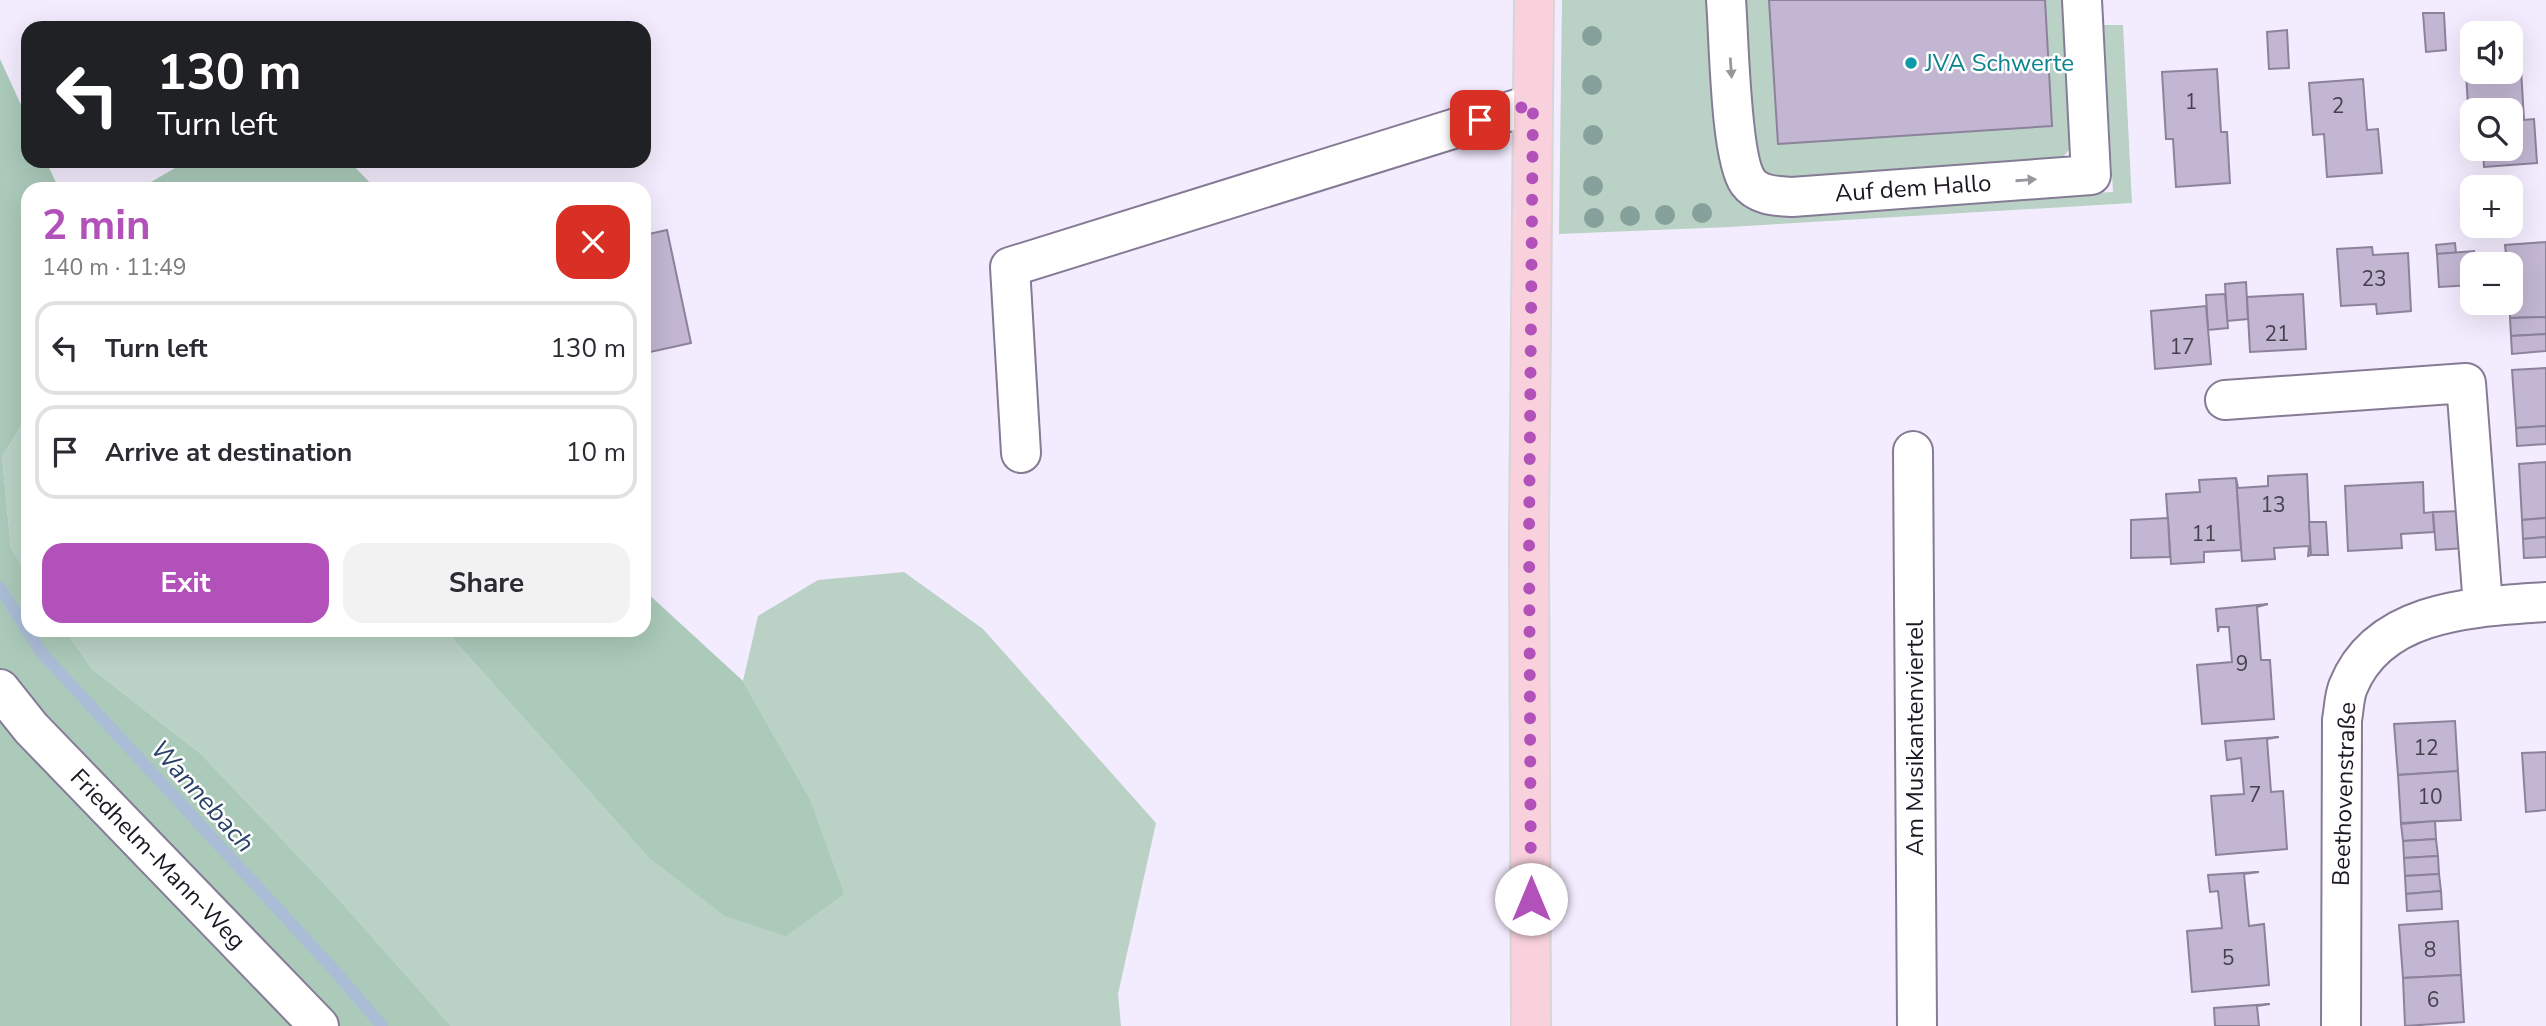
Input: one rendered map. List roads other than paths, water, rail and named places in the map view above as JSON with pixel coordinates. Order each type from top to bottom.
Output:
[{"type":"main road","points":[[1531,1026],[1529,536],[1534,0]]},
{"type":"street","name":"Auf dem Hallo","points":[[1726,0],[1735,139],[1740,162],[1748,183],[1766,195],[1792,197],[2091,175],[2082,0]]},
{"type":"street","points":[[1021,453],[1010,267],[1533,104]]},
{"type":"street","points":[[2225,400],[2466,383],[2483,606]]},
{"type":"street","name":"Am Musikantenviertel","points":[[1913,450],[1917,1026]]},
{"type":"street","name":"Beethovenstraße","points":[[2341,1026],[2342,720],[2347,688],[2362,663],[2387,636],[2425,618],[2483,606],[2546,602]]},
{"type":"street","name":"Friedhelm-Mann-Weg","points":[[0,689],[31,728],[319,1026]]},
{"type":"waterway","name":"Wannebach","points":[[0,588],[21,621]]},
{"type":"waterway","name":"Wannebach","points":[[31,637],[41,652],[334,970],[382,1026]]},
{"type":"place","name":"JVA Schwerte","points":[[1911,63]]}]
